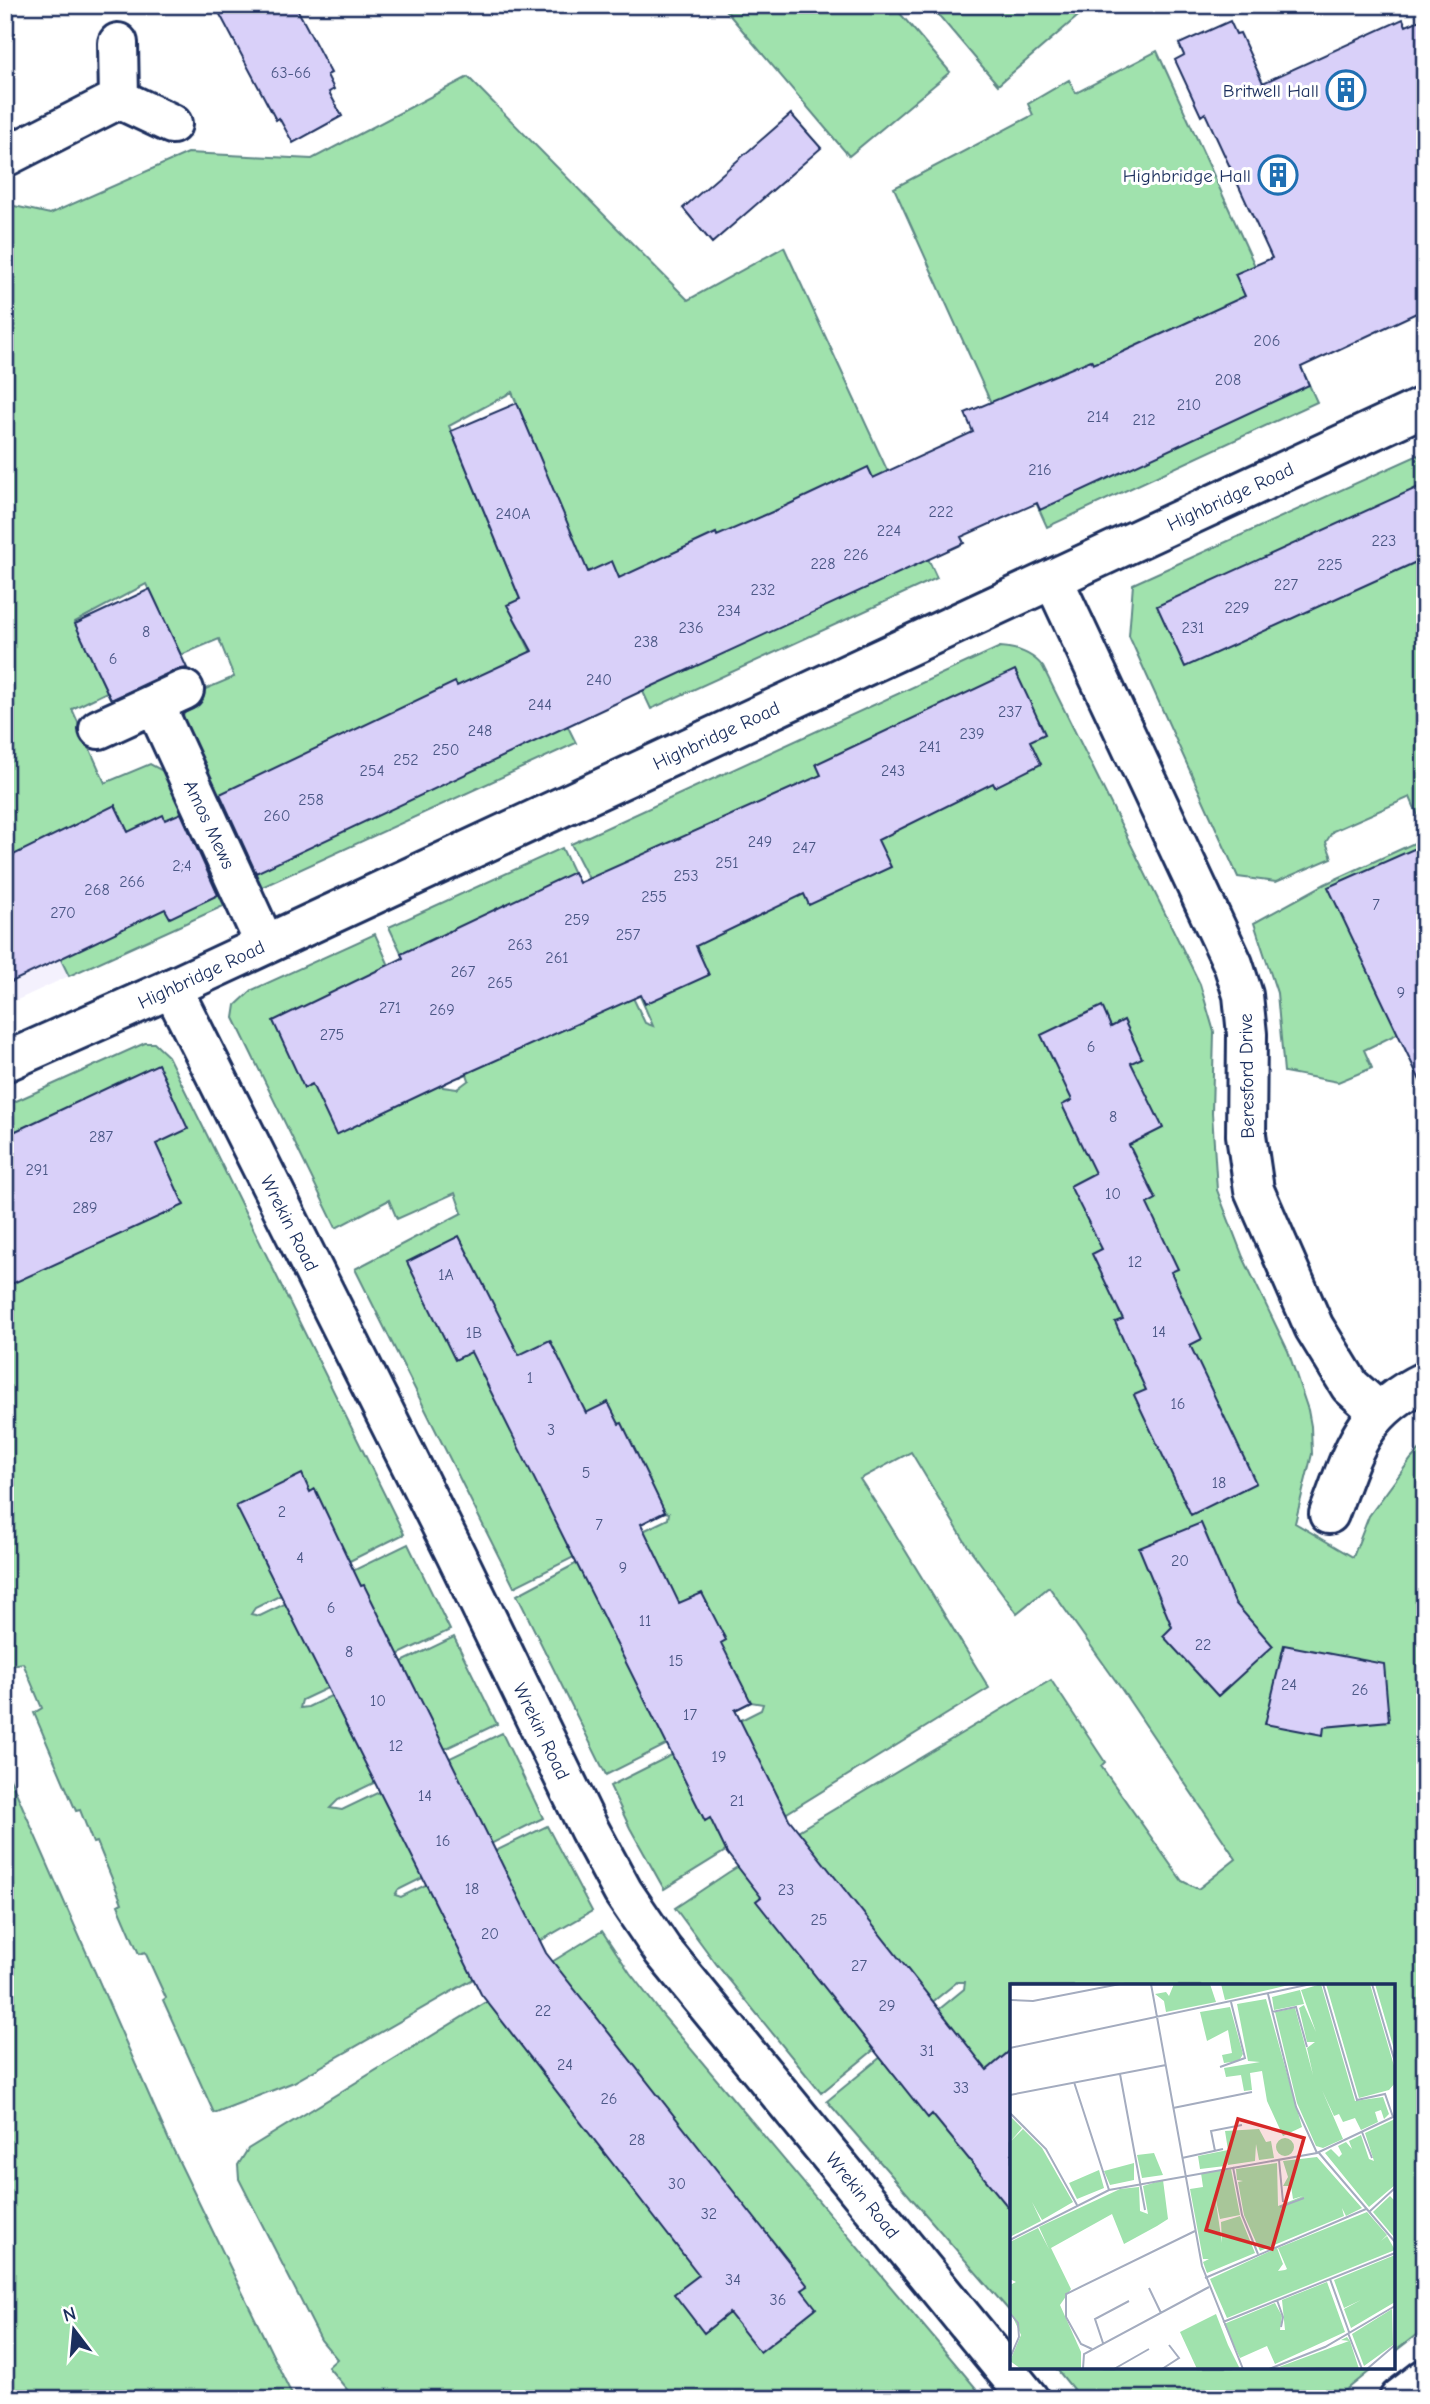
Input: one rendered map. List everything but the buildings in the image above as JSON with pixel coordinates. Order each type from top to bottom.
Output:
[{"type":"street","points":[[118,43],[119,99]]},
{"type":"street","points":[[119,99],[172,124]]},
{"type":"street","points":[[5,157],[119,99]]},
{"type":"street","name":"Highbridge Road","points":[[5,1062],[172,988],[1425,406]]},
{"type":"street","name":"Beresford Drive","points":[[1053,579],[1233,964],[1243,995],[1247,1034],[1246,1135],[1254,1190],[1314,1327],[1350,1387],[1378,1411]]},
{"type":"street","name":"Amos Mews","points":[[99,729],[169,697],[265,944]]},
{"type":"street","name":"Wrekin Road","points":[[172,988],[456,1555],[589,1829],[623,1892],[663,1951],[1030,2399]]},
{"type":"street","points":[[1329,1514],[1356,1443],[1378,1411],[1401,1392],[1425,1381]]},
{"type":"street","points":[[1399,2399],[1425,2379]]},
{"type":"shaded area","points":[[9,854],[69,976],[15,1001],[5,982],[5,856]]},
{"type":"green space","points":[[721,5],[893,5],[950,72],[849,156]]},
{"type":"green space","points":[[930,5],[1091,5],[998,85]]},
{"type":"green space","points":[[1157,51],[1317,402],[1047,527],[894,188],[1033,115],[1028,104],[1069,80],[1076,93]]},
{"type":"green space","points":[[468,77],[688,300],[784,247],[937,578],[651,709],[587,572],[512,392],[449,426],[520,599],[508,606],[576,743],[260,888],[180,721],[196,693],[234,677],[219,639],[181,655],[146,584],[75,622],[107,692],[72,709],[105,783],[150,764],[176,778],[230,903],[69,976],[9,854],[5,856],[5,208],[10,205],[50,214],[188,153],[312,159]]},
{"type":"green space","points":[[1425,452],[1425,808],[1418,816],[1410,797],[1333,831],[1326,842],[1332,858],[1276,882],[1238,877],[1129,636],[1133,584]]},
{"type":"green space","points":[[1000,647],[1024,652],[1043,667],[1200,984],[1214,1032],[1212,1113],[1217,1190],[1243,1257],[1288,1351],[1311,1426],[1312,1454],[1295,1523],[1353,1557],[1369,1516],[1425,1444],[1425,2328],[1395,2351],[1395,1984],[1010,1984],[1010,2312],[827,2101],[964,1989],[965,1982],[957,1982],[821,2093],[717,1965],[675,1908],[729,1872],[1051,1680],[1105,1762],[1101,1766],[1182,1881],[1198,1889],[1236,1859],[1049,1587],[1017,1613],[967,1545],[911,1452],[860,1479],[989,1688],[664,1889],[630,1828],[610,1786],[761,1710],[763,1704],[751,1702],[606,1775],[517,1595],[668,1519],[669,1513],[664,1512],[514,1587],[355,1269],[462,1213],[455,1193],[397,1219],[389,1200],[336,1228],[234,1018],[236,1005],[252,990],[375,934],[443,1087],[457,1089],[469,1080],[467,1074],[460,1077],[389,927],[562,848],[645,1023],[653,1026],[571,844]]},
{"type":"green space","points":[[1425,838],[1425,1048],[1407,1029],[1364,1050],[1372,1068],[1338,1082],[1284,1072],[1277,993],[1254,923],[1325,884]]},
{"type":"green space","points":[[145,1043],[154,1043],[168,1056],[404,1534],[255,1608],[251,1614],[260,1616],[408,1544],[450,1630],[302,1700],[300,1708],[308,1707],[454,1637],[497,1724],[338,1800],[330,1808],[342,1810],[502,1733],[543,1818],[398,1890],[395,1895],[401,1897],[547,1826],[592,1911],[294,2082],[214,2113],[163,2000],[166,1998],[145,1952],[139,1954],[118,1905],[122,1903],[97,1842],[93,1843],[80,1810],[76,1811],[34,1713],[42,1708],[23,1663],[5,1666],[5,1106]]},
{"type":"green space","points":[[5,1767],[170,2143],[294,2399],[5,2399]]},
{"type":"green space","points":[[602,1931],[665,2018],[985,2399],[355,2399],[328,2367],[337,2359],[321,2340],[239,2179],[238,2165],[248,2149]]},
{"type":"green space","points":[[1057,2369],[1372,2369],[1335,2399],[1081,2399]]},
{"type":"place","name":"Britwell Hall","points":[[1346,90]]},
{"type":"place","name":"Highbridge Hall","points":[[1278,175]]}]
